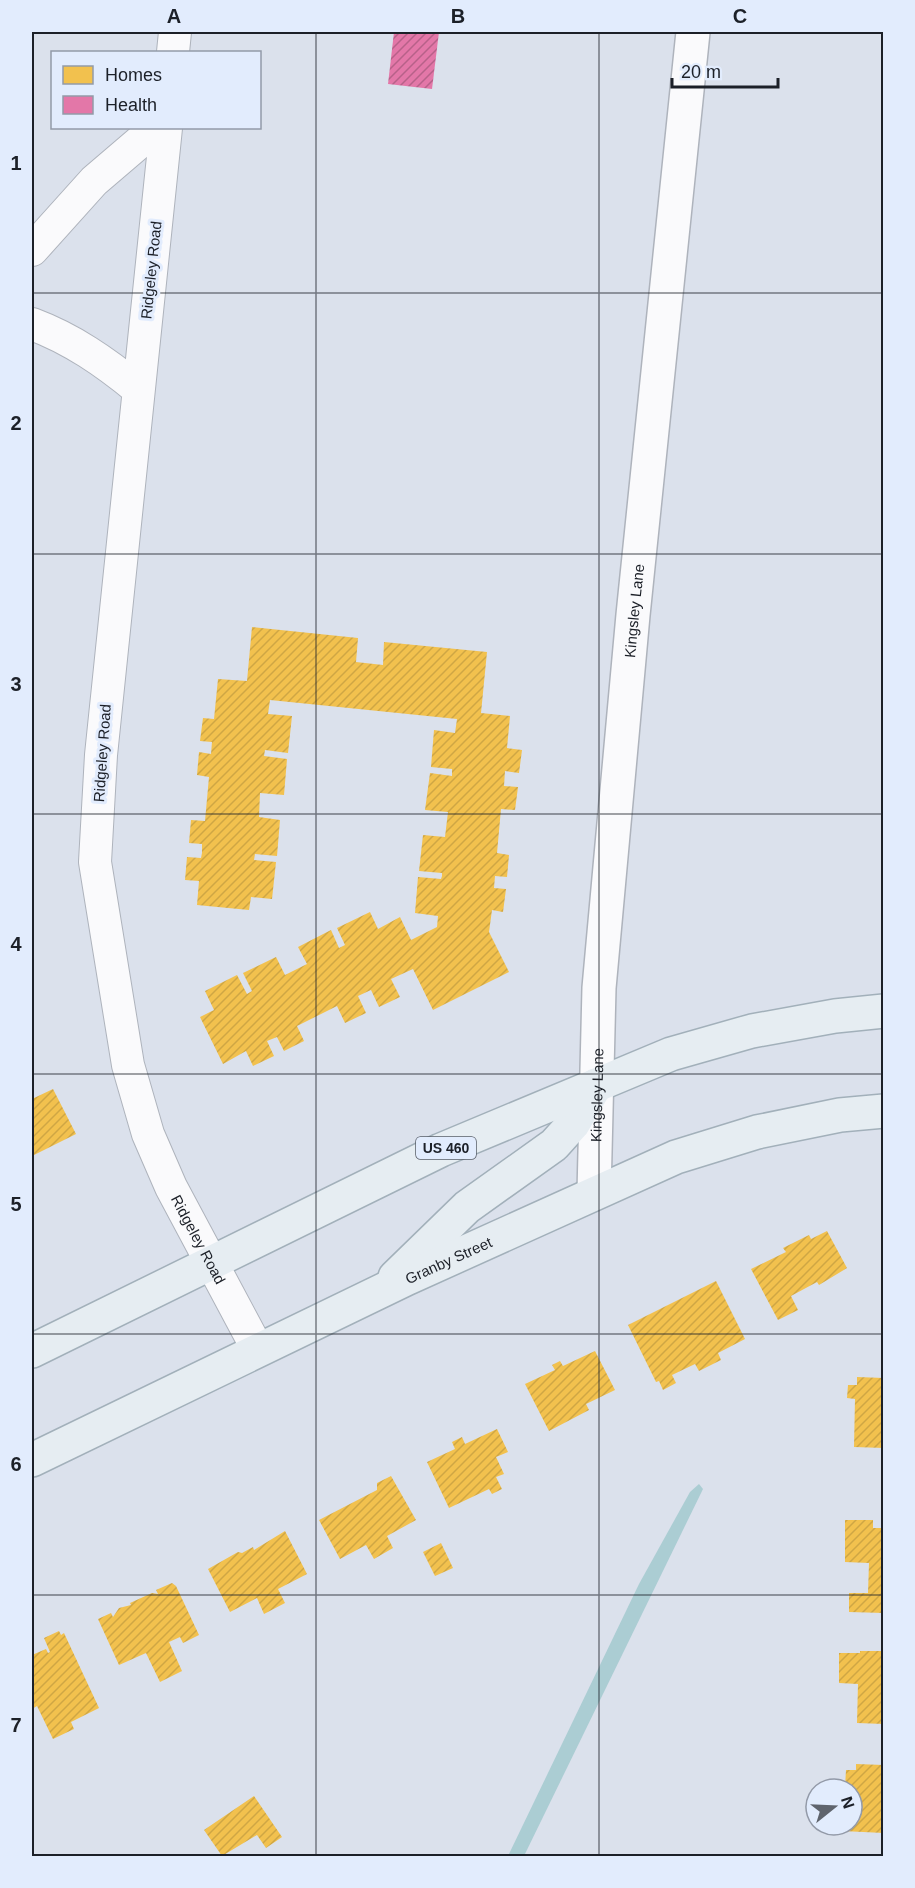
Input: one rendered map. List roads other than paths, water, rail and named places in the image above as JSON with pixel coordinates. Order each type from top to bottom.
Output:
[{"type":"main road","name":"US 460","points":[[32,1351],[441,1150],[671,1054],[752,1031],[884,1011]]},
{"type":"main road","points":[[381,1291],[441,1229],[467,1207],[554,1145],[573,1124],[596,1085]]},
{"type":"main road","name":"Granby Street","points":[[32,1460],[381,1291],[676,1157],[757,1132],[840,1115],[884,1110]]},
{"type":"street","points":[[173,51],[175,32]]},
{"type":"street","name":"Kingsley Lane","points":[[594,1193],[599,988],[693,32]]},
{"type":"street","points":[[32,250],[94,181],[155,129]]},
{"type":"street","name":"Ridgeley Road","points":[[166,129],[102,743],[95,862],[128,1065],[148,1134],[171,1186],[258,1350]]},
{"type":"street","points":[[32,324],[59,335],[103,361],[138,389]]}]
